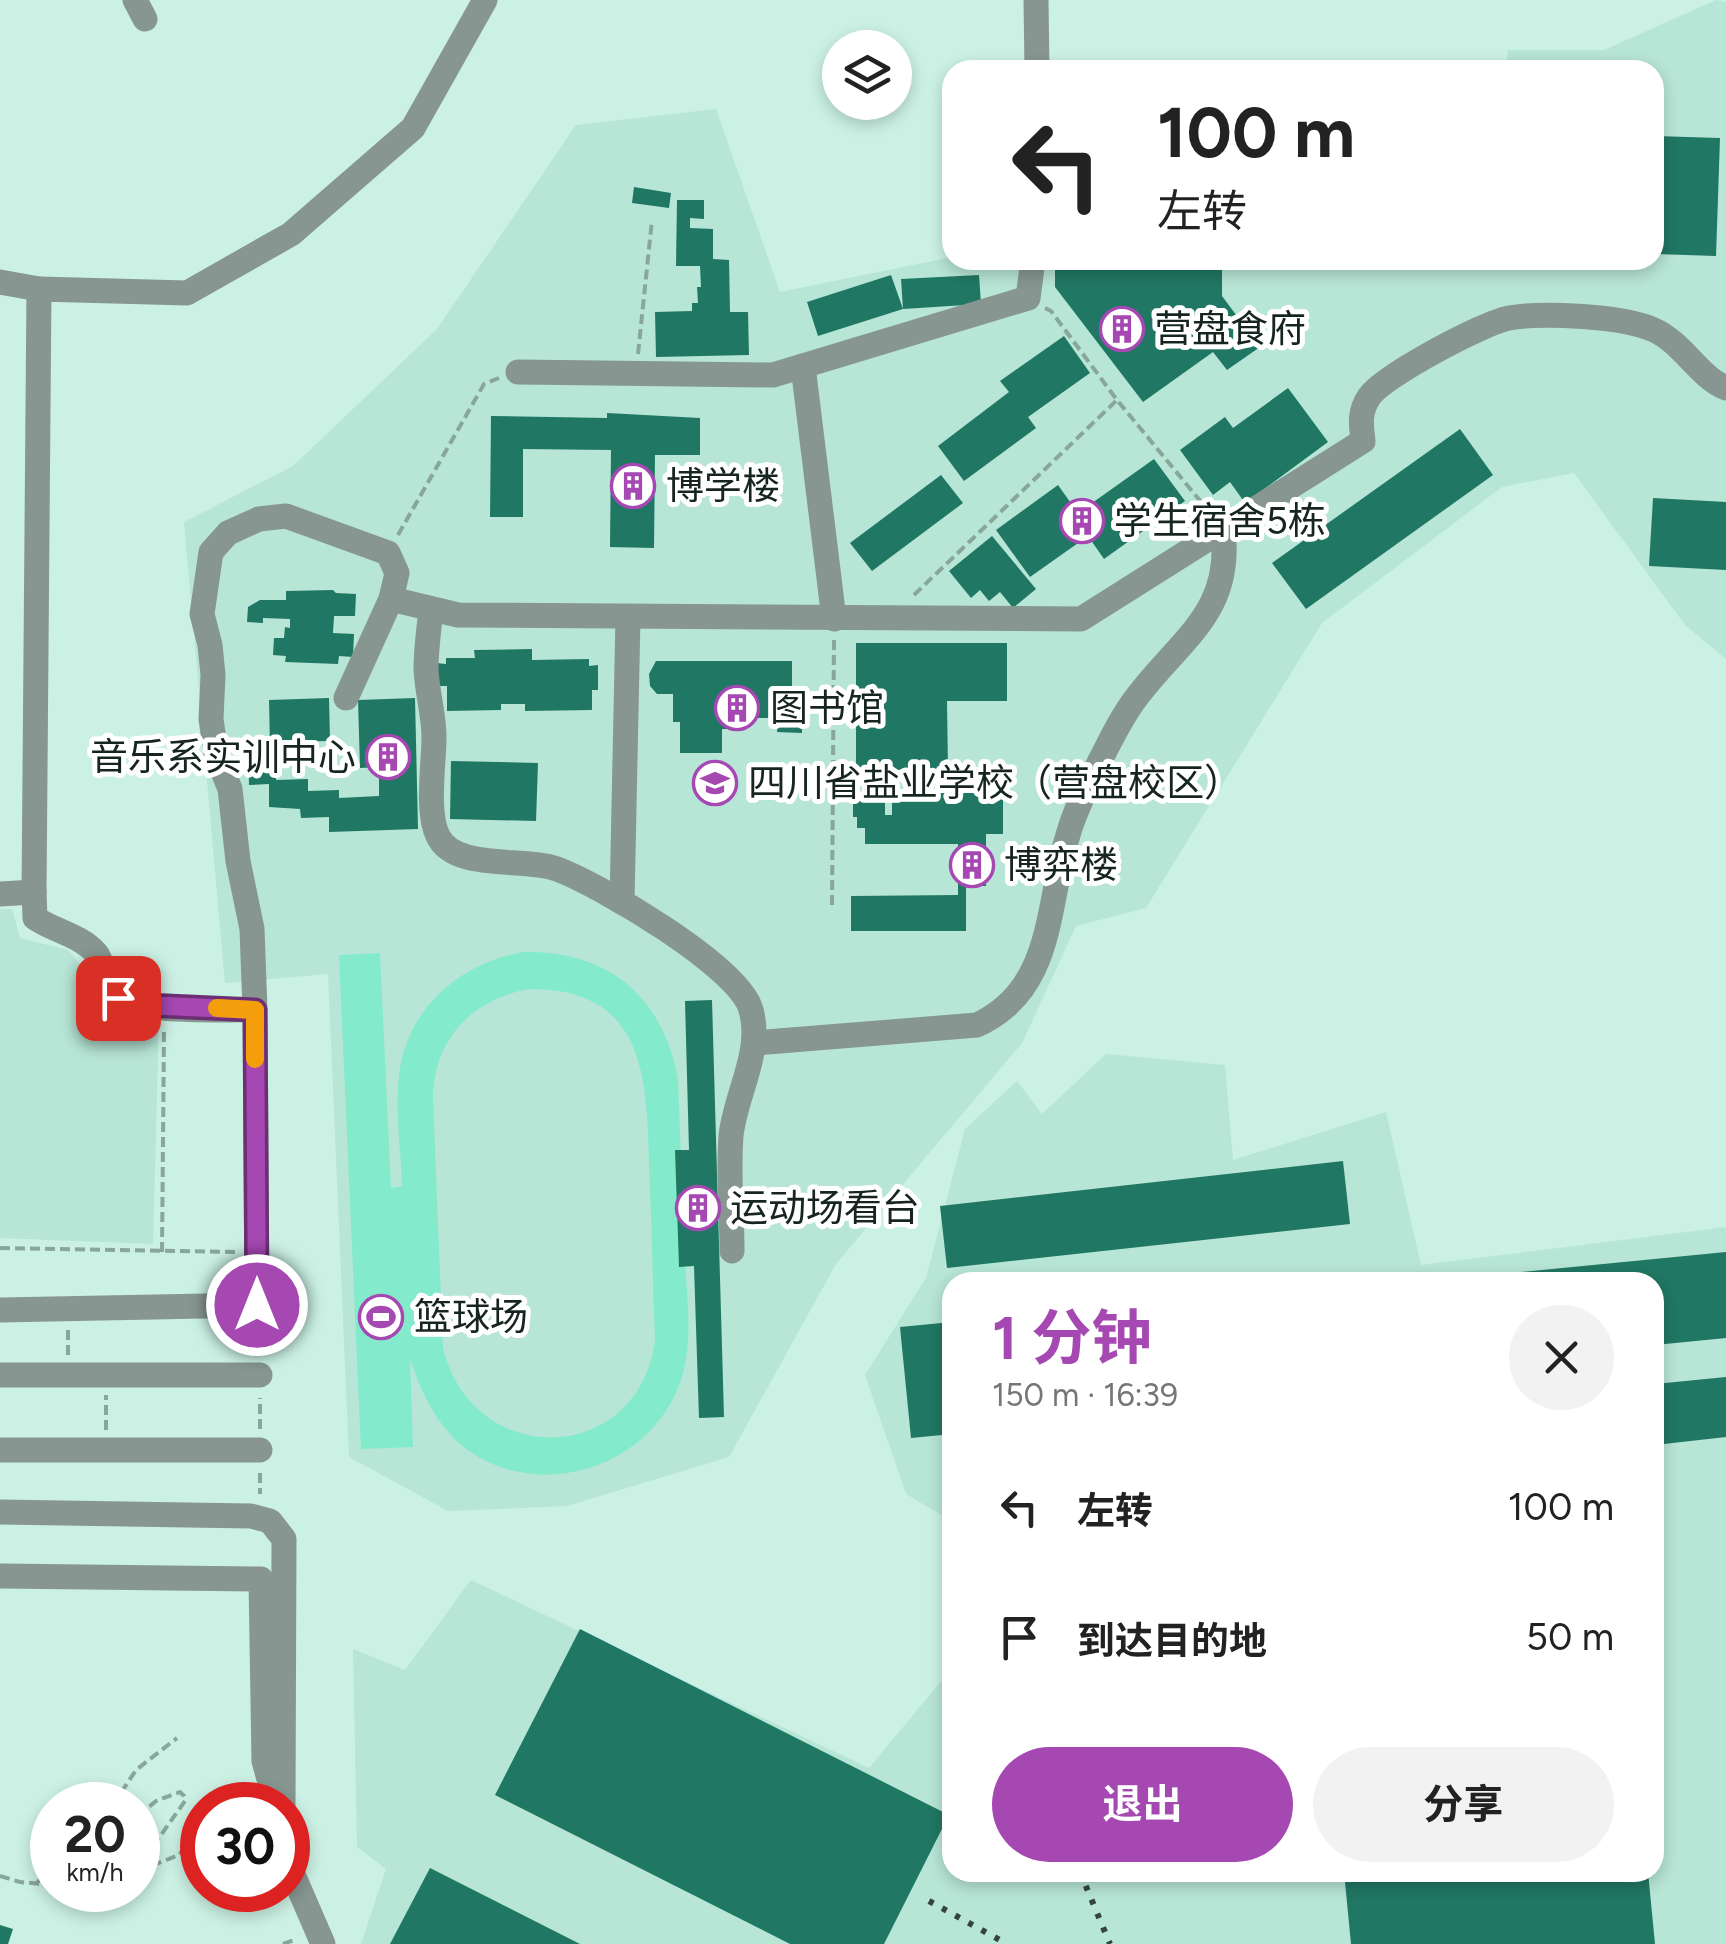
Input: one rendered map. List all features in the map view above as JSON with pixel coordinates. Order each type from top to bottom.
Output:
[{"type":"street","points":[[0,282],[39,289],[187,293],[291,234],[413,128],[485,0]]},
{"type":"street","points":[[1036,0],[1036,60]]},
{"type":"street","points":[[518,372],[773,375],[1028,298],[1032,270]]},
{"type":"street","points":[[39,289],[35,918],[79,939],[98,956],[106,985],[118,998],[144,1005],[255,1010]]},
{"type":"street","points":[[391,599],[458,616],[1082,619],[1363,441],[1360,415],[1371,394],[1481,326],[1511,318],[1550,316],[1608,320],[1654,330],[1685,351],[1726,388]]},
{"type":"street","points":[[803,366],[834,619]]},
{"type":"street","points":[[0,1310],[257,1305],[252,929],[238,861],[230,789],[216,754],[211,719],[213,674],[202,614],[211,552],[228,533],[259,519],[286,516],[388,553],[398,572],[391,599],[346,698]]},
{"type":"street","points":[[754,1043],[977,1026],[1016,1000],[1034,971],[1068,834],[1094,772],[1134,701],[1211,609],[1223,580],[1223,529]]},
{"type":"street","points":[[431,609],[426,666],[434,732],[433,813],[437,836],[450,852],[474,860],[553,868],[597,886],[706,958],[741,988],[752,1010],[754,1043],[731,1134],[732,1250]]},
{"type":"street","points":[[622,902],[628,617]]},
{"type":"street","points":[[0,894],[34,892]]},
{"type":"street","points":[[0,1375],[260,1375]]},
{"type":"street","points":[[0,1450],[260,1450]]},
{"type":"street","points":[[0,1512],[270,1521],[284,1539],[277,1782]]},
{"type":"street","points":[[0,1576],[261,1579],[264,1761],[271,1782]]},
{"type":"street","points":[[310,1912],[324,1944]]},
{"type":"path","points":[[636,373],[652,220]]},
{"type":"path","points":[[1028,298],[1052,311],[1117,400],[1223,529]]},
{"type":"path","points":[[388,553],[484,384],[518,372]]},
{"type":"path","points":[[889,619],[1117,400]]},
{"type":"path","points":[[832,905],[834,619]]},
{"type":"path","points":[[162,1252],[165,1006]]},
{"type":"path","points":[[0,1248],[224,1250],[256,1256]]},
{"type":"path","points":[[257,1305],[260,1519]]},
{"type":"path","points":[[68,1309],[68,1375]]},
{"type":"path","points":[[106,1375],[106,1450]]},
{"type":"path","points":[[128,1782],[136,1770],[177,1738]]},
{"type":"path","points":[[160,1800],[180,1792],[185,1801],[160,1836]]},
{"type":"path","points":[[0,1876],[30,1883]]},
{"type":"shaded area","name":"四川省盐业学校（营盘校区）","points":[[1716,0],[1726,2],[1726,659],[1685,625],[1574,473],[1502,487],[1322,623],[1146,908],[1076,926],[1022,1043],[836,1264],[729,1457],[567,1506],[448,1511],[349,1457],[328,974],[225,983],[184,522],[293,466],[437,329],[576,125],[716,109],[780,292],[942,259],[942,270],[1664,270],[1664,60],[1507,60],[1508,50],[1604,50]]},
{"type":"shaded area","points":[[0,909],[12,909],[20,938],[68,950],[112,1016],[159,1020],[153,1244],[0,1238]]},
{"type":"shaded area","points":[[1106,1054],[1225,1065],[1233,1160],[1386,1112],[1421,1265],[1726,1227],[1726,1944],[361,1944],[386,1869],[357,1847],[353,1649],[405,1670],[471,1580],[869,1768],[942,1680],[942,1882],[1664,1882],[1664,1272],[942,1272],[942,1515],[906,1494],[865,1375],[926,1278],[965,1129],[1017,1081],[1042,1114]]},
{"type":"green space","points":[[523,952],[581,959],[627,984],[660,1025],[678,1080],[688,1316],[684,1369],[675,1395],[644,1437],[599,1465],[574,1472],[520,1472],[498,1466],[463,1446],[448,1432],[426,1399],[410,1359],[413,1447],[361,1449],[339,955],[380,953],[391,1188],[402,1186],[398,1090],[412,1030],[440,993],[458,978]],"holes":[[[529,989],[570,993],[600,1006],[622,1026],[635,1052],[643,1083],[655,1340],[643,1382],[619,1412],[589,1430],[554,1437],[519,1433],[487,1416],[460,1388],[443,1348],[433,1099],[440,1058],[448,1041],[474,1013],[490,1002]]]},
{"type":"building","points":[[1664,136],[1720,138],[1716,256],[1664,254]]},
{"type":"building","points":[[634,187],[671,193],[669,208],[632,203]]},
{"type":"building","points":[[677,200],[704,200],[704,219],[690,218],[690,228],[713,229],[713,259],[729,260],[730,312],[748,312],[749,355],[656,357],[655,312],[692,311],[692,303],[698,303],[697,287],[701,287],[700,266],[676,266]]},
{"type":"building","name":"营盘食府","points":[[1055,270],[1222,270],[1222,296],[1260,347],[1227,370],[1213,352],[1143,402],[1055,287]]},
{"type":"building","points":[[891,275],[903,309],[818,336],[807,302]]},
{"type":"building","points":[[979,275],[981,304],[903,309],[901,279]]},
{"type":"building","points":[[1064,336],[1090,373],[1028,417],[1036,428],[964,481],[938,446],[1009,392],[1000,381]]},
{"type":"building","points":[[1288,388],[1328,442],[1245,503],[1230,482],[1213,495],[1180,450],[1225,417],[1233,428]]},
{"type":"building","name":"博学楼","points":[[607,413],[700,418],[700,455],[655,455],[654,548],[610,547],[611,450],[523,449],[523,517],[490,517],[491,416],[607,418]]},
{"type":"building","points":[[1460,429],[1493,475],[1306,609],[1272,563]]},
{"type":"building","name":"学生宿舍5栋","points":[[1154,459],[1185,501],[1104,559],[1088,536],[1030,577],[996,530],[1058,485],[1078,513]]},
{"type":"building","points":[[941,475],[963,503],[872,571],[850,543]]},
{"type":"building","points":[[1653,498],[1726,502],[1726,570],[1649,566]]},
{"type":"building","points":[[992,536],[1036,589],[1013,608],[1000,592],[989,601],[980,590],[971,598],[949,571]]},
{"type":"building","points":[[333,590],[356,594],[355,616],[334,616],[333,633],[354,634],[353,657],[339,656],[338,664],[285,662],[286,656],[273,655],[274,638],[284,638],[290,619],[247,622],[248,607],[260,600],[286,600],[286,591]]},
{"type":"building","points":[[856,643],[1007,643],[1007,701],[947,701],[948,770],[856,770]]},
{"type":"building","points":[[532,649],[532,660],[589,659],[589,666],[598,665],[598,690],[592,690],[592,710],[525,711],[525,704],[501,704],[501,710],[447,711],[447,686],[436,686],[436,663],[446,664],[446,658],[475,658],[474,650]]},
{"type":"building","name":"图书馆","points":[[656,661],[792,661],[792,699],[802,699],[802,733],[777,732],[778,718],[747,718],[747,729],[722,729],[722,753],[680,753],[680,722],[673,722],[673,694],[657,694],[650,686],[649,674]]},
{"type":"building","name":"音乐系实训中心","points":[[329,698],[330,741],[275,742],[276,780],[308,779],[308,791],[339,790],[339,798],[379,796],[379,767],[360,768],[358,700],[415,698],[418,829],[329,832],[329,817],[301,818],[300,809],[269,807],[269,784],[249,785],[248,747],[270,747],[269,700]]},
{"type":"building","points":[[451,761],[538,763],[536,821],[450,819]]},
{"type":"building","name":"博弈楼","points":[[892,791],[1003,791],[1003,834],[986,834],[986,886],[966,886],[966,931],[851,931],[851,896],[958,895],[958,844],[865,844],[865,828],[857,828],[857,817],[853,817],[853,792],[885,792],[885,815],[892,815]]},
{"type":"building","name":"运动场看台","points":[[712,1000],[724,1417],[699,1418],[694,1266],[679,1267],[675,1150],[689,1150],[685,1001]]},
{"type":"building","points":[[1343,1161],[1350,1224],[947,1268],[940,1206]]},
{"type":"building","points":[[1726,1252],[1726,1338],[1664,1344],[1664,1272],[1521,1272]]},
{"type":"building","points":[[942,1323],[942,1435],[911,1438],[900,1327]]},
{"type":"building","points":[[1726,1377],[1726,1437],[1664,1444],[1664,1383]]},
{"type":"building","points":[[580,1629],[942,1811],[942,1829],[884,1944],[790,1944],[495,1795]]},
{"type":"building","points":[[430,1868],[580,1944],[390,1944]]},
{"type":"building","points":[[1345,1882],[1649,1882],[1655,1944],[1351,1944]]},
{"type":"building","points":[[0,1925],[13,1929],[8,1944],[0,1944]]},
{"type":"railway","points":[[1084,1882],[1110,1944]]},
{"type":"railway","points":[[929,1901],[1007,1944]]},
{"type":"slow traffic","points":[[217,1008],[255,1010],[255,1059]]},
{"type":"place","name":"营盘食府","points":[[1122,329]]},
{"type":"place","name":"博学楼","points":[[633,486]]},
{"type":"place","name":"学生宿舍5栋","points":[[1082,521]]},
{"type":"place","name":"图书馆","points":[[737,708]]},
{"type":"place","name":"音乐系实训中心","points":[[388,757]]},
{"type":"place","name":"四川省盐业学校（营盘校区）","points":[[715,783]]},
{"type":"place","name":"博弈楼","points":[[972,865]]},
{"type":"place","name":"运动场看台","points":[[698,1208]]},
{"type":"place","name":"篮球场","points":[[381,1317]]},
{"type":"route","points":[[118,998],[144,1005],[255,1010],[257,1305]]}]
